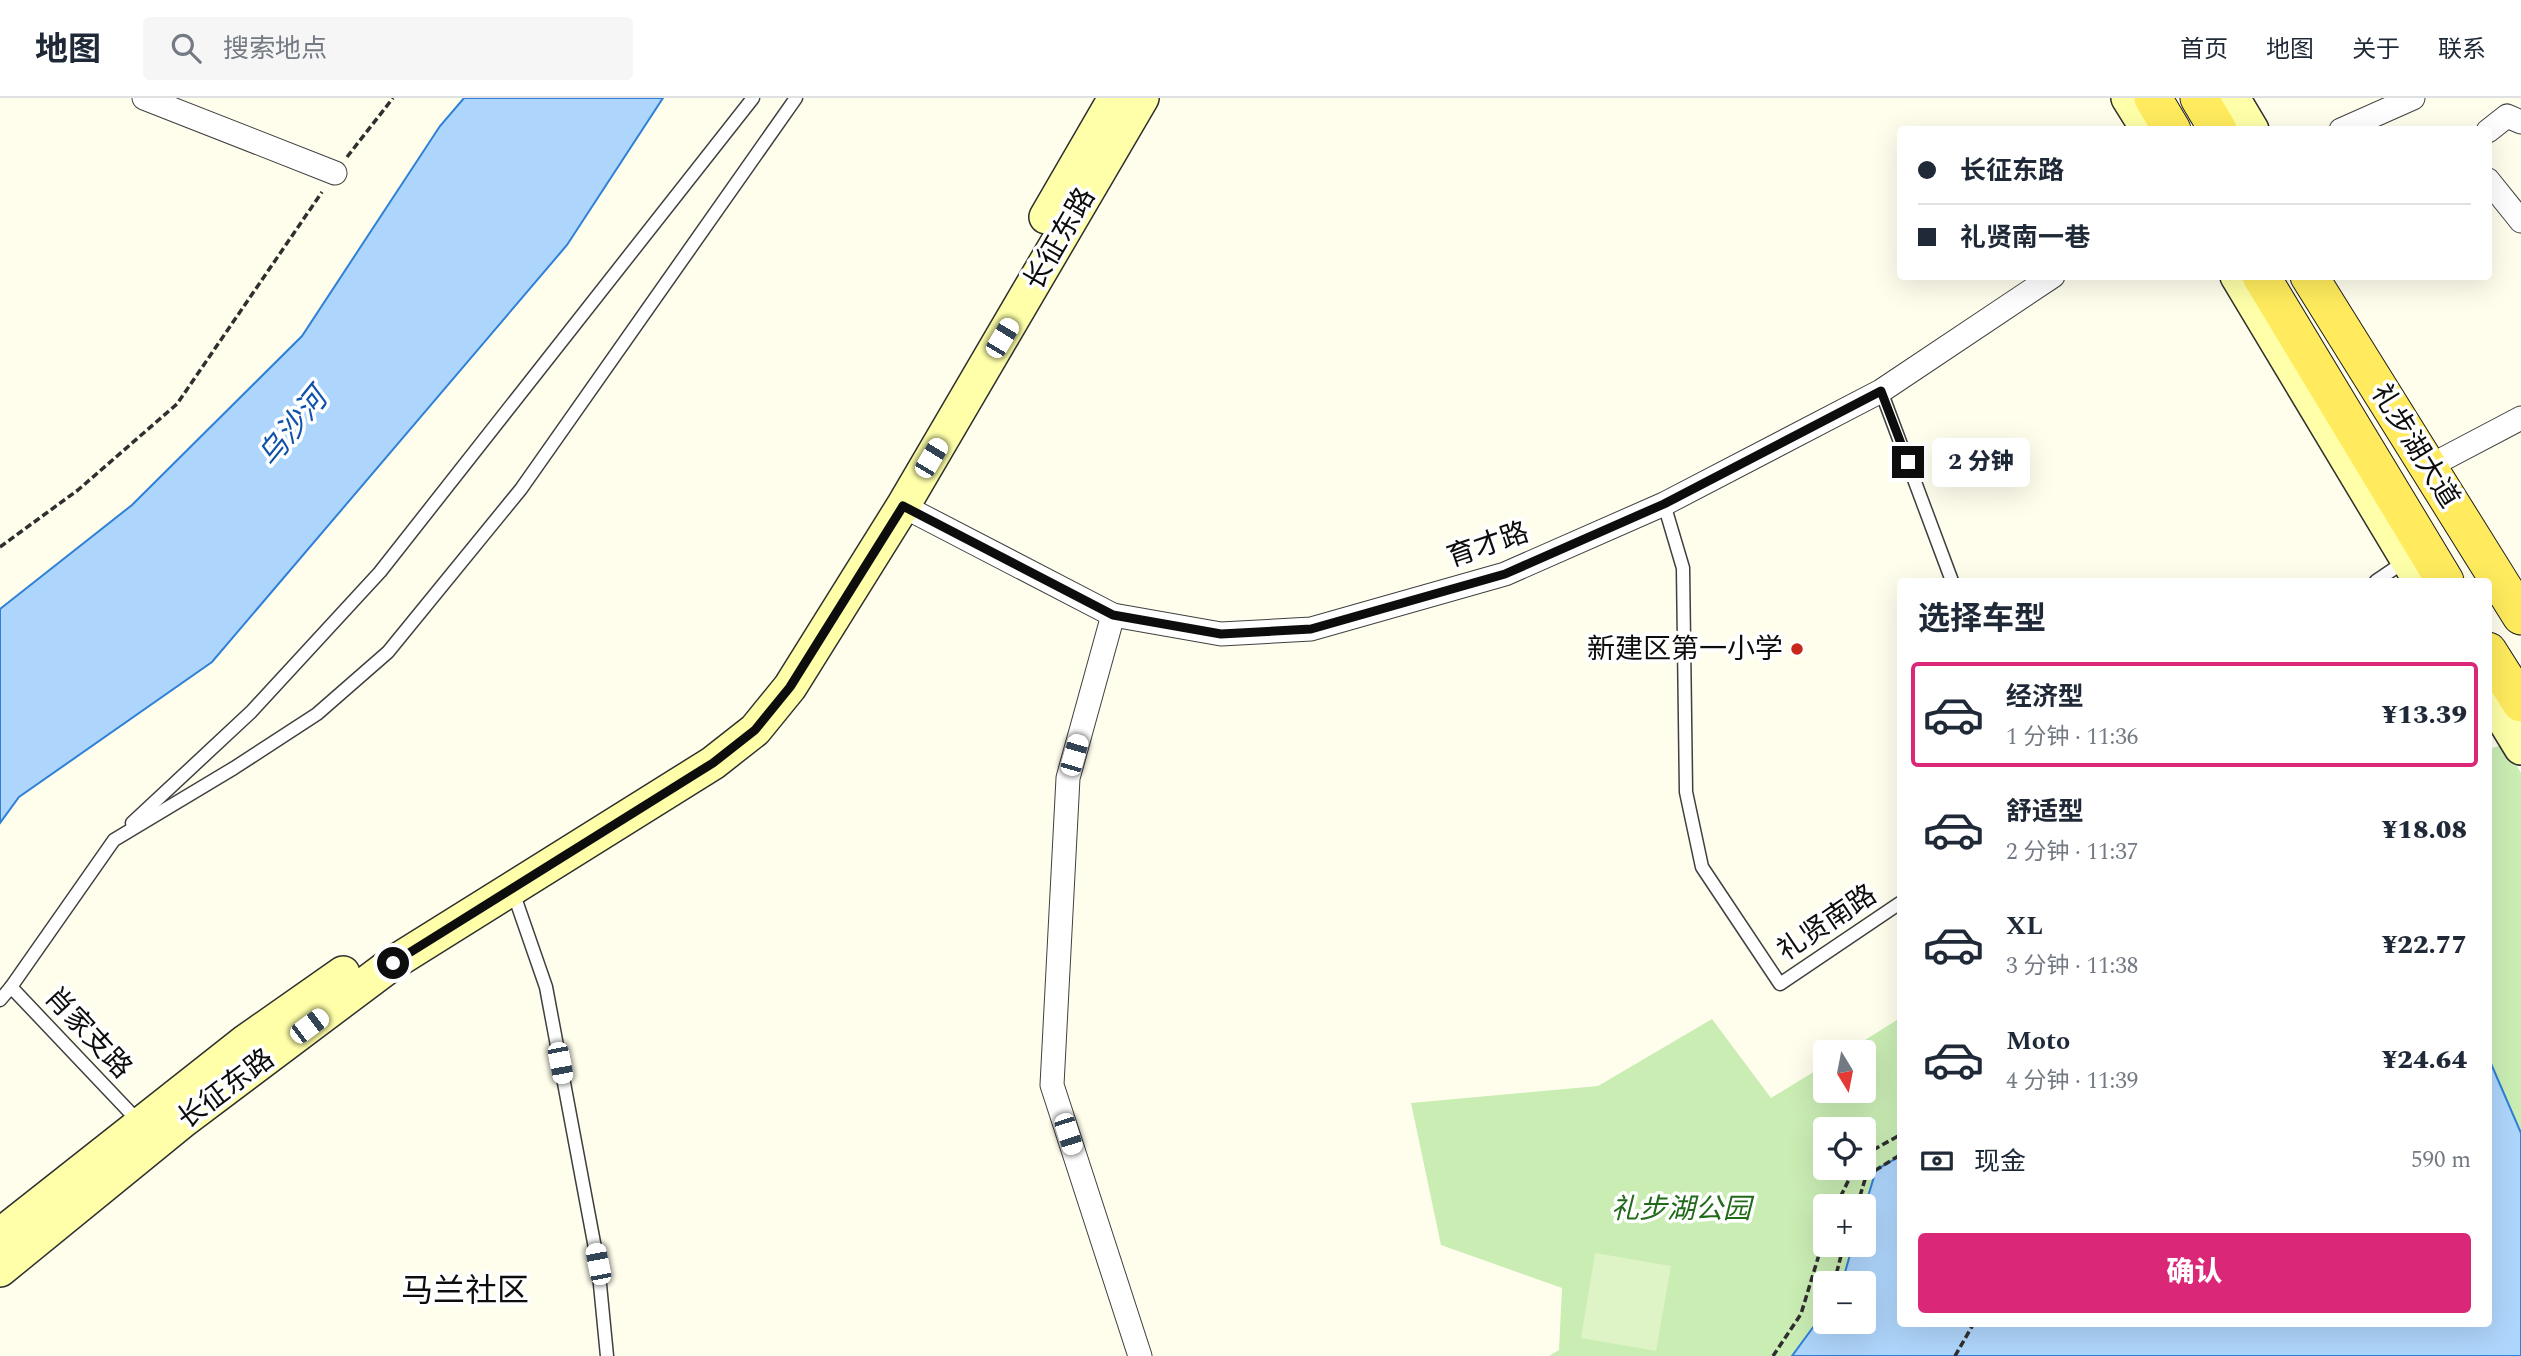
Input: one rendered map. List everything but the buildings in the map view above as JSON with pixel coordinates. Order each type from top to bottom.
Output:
[{"type":"main road","name":"长征东路","points":[[0,1235],[246,1041],[384,944],[699,748],[730,723],[775,672],[853,552],[1115,98]]},
{"type":"main road","name":"长征东路","points":[[0,1270],[184,1120],[393,963],[713,763],[755,730],[790,687],[903,506],[1142,98]]},
{"type":"main road","points":[[2128,98],[2145,126]]},
{"type":"main road","points":[[2153,98],[2170,126]]},
{"type":"main road","points":[[2199,98],[2216,126]]},
{"type":"main road","points":[[2233,98],[2250,126]]},
{"type":"main road","points":[[2240,280],[2418,563]]},
{"type":"main road","name":"礼步湖大道","points":[[2263,280],[2418,563],[2440,578]]},
{"type":"main road","name":"礼步湖大道","points":[[2311,280],[2521,616]]},
{"type":"main road","points":[[2492,657],[2521,704]]},
{"type":"main road","points":[[2492,701],[2521,748]]},
{"type":"street","points":[[144,98],[335,173]]},
{"type":"street","points":[[2350,126],[2413,98]]},
{"type":"street","points":[[2492,128],[2507,116],[2521,122]]},
{"type":"street","points":[[2492,185],[2521,221]]},
{"type":"street","name":"育才路","points":[[903,506],[1113,615],[1221,634],[1311,629],[1505,574],[1664,504],[1881,391],[2047,280]]},
{"type":"street","points":[[2428,467],[2521,418]]},
{"type":"street","points":[[1113,615],[1068,778],[1052,1085],[1140,1356]]},
{"type":"lane","points":[[11,987],[114,840],[251,712],[380,572],[753,98]]},
{"type":"lane","points":[[114,840],[234,768],[317,714],[388,652],[521,489],[796,98]]},
{"type":"lane","points":[[1881,391],[1951,578]]},
{"type":"lane","name":"礼贤南路","points":[[1664,504],[1683,568],[1686,792],[1702,867],[1780,984],[1897,905]]},
{"type":"lane","points":[[2383,578],[2418,563]]},
{"type":"lane","points":[[512,889],[546,987],[598,1264],[607,1356]]},
{"type":"lane","name":"肖家支路","points":[[0,1000],[11,987],[141,1125]]},
{"type":"path","points":[[0,547],[78,490],[177,404],[335,173],[393,98]]},
{"type":"path","points":[[1876,1148],[1897,1137]]},
{"type":"path","points":[[1861,1194],[1867,1175],[1897,1157]]},
{"type":"path","points":[[1773,1356],[1801,1314],[1819,1257]]},
{"type":"path","points":[[1955,1356],[1972,1327]]},
{"type":"green space","name":"礼步湖公园","points":[[2504,744],[2521,773],[2521,1356],[1549,1356],[1559,1350],[1562,1288],[1441,1245],[1411,1103],[1598,1086],[1712,1019],[1771,1098],[1813,1072],[1813,1103],[1876,1103],[1876,1040],[1865,1040],[1897,1020],[1897,1327],[2492,1327],[2492,748]]},
{"type":"green space","points":[[1595,1253],[1671,1266],[1656,1351],[1581,1338]]},
{"type":"water","name":"乌沙河","points":[[464,98],[663,98],[567,245],[212,662],[19,797],[0,823],[0,609],[132,505],[302,336],[440,126]]},
{"type":"water","points":[[2492,1066],[2521,1133],[2521,1356],[1792,1356],[1813,1327],[1813,1334],[1876,1334],[1876,1271],[1845,1271],[1849,1257],[1876,1257],[1876,1194],[1869,1194],[1873,1180],[1876,1180],[1876,1170],[1897,1158],[1897,1327],[2492,1327]]},
{"type":"place","name":"新建区第一小学","points":[[1797,649]]},
{"type":"district","name":"马兰社区","points":[[465,1291]]},
{"type":"route","points":[[393,963],[713,763],[755,730],[790,687],[903,506],[1113,615],[1221,634],[1311,629],[1505,574],[1664,504],[1881,391],[1908,462]]}]
